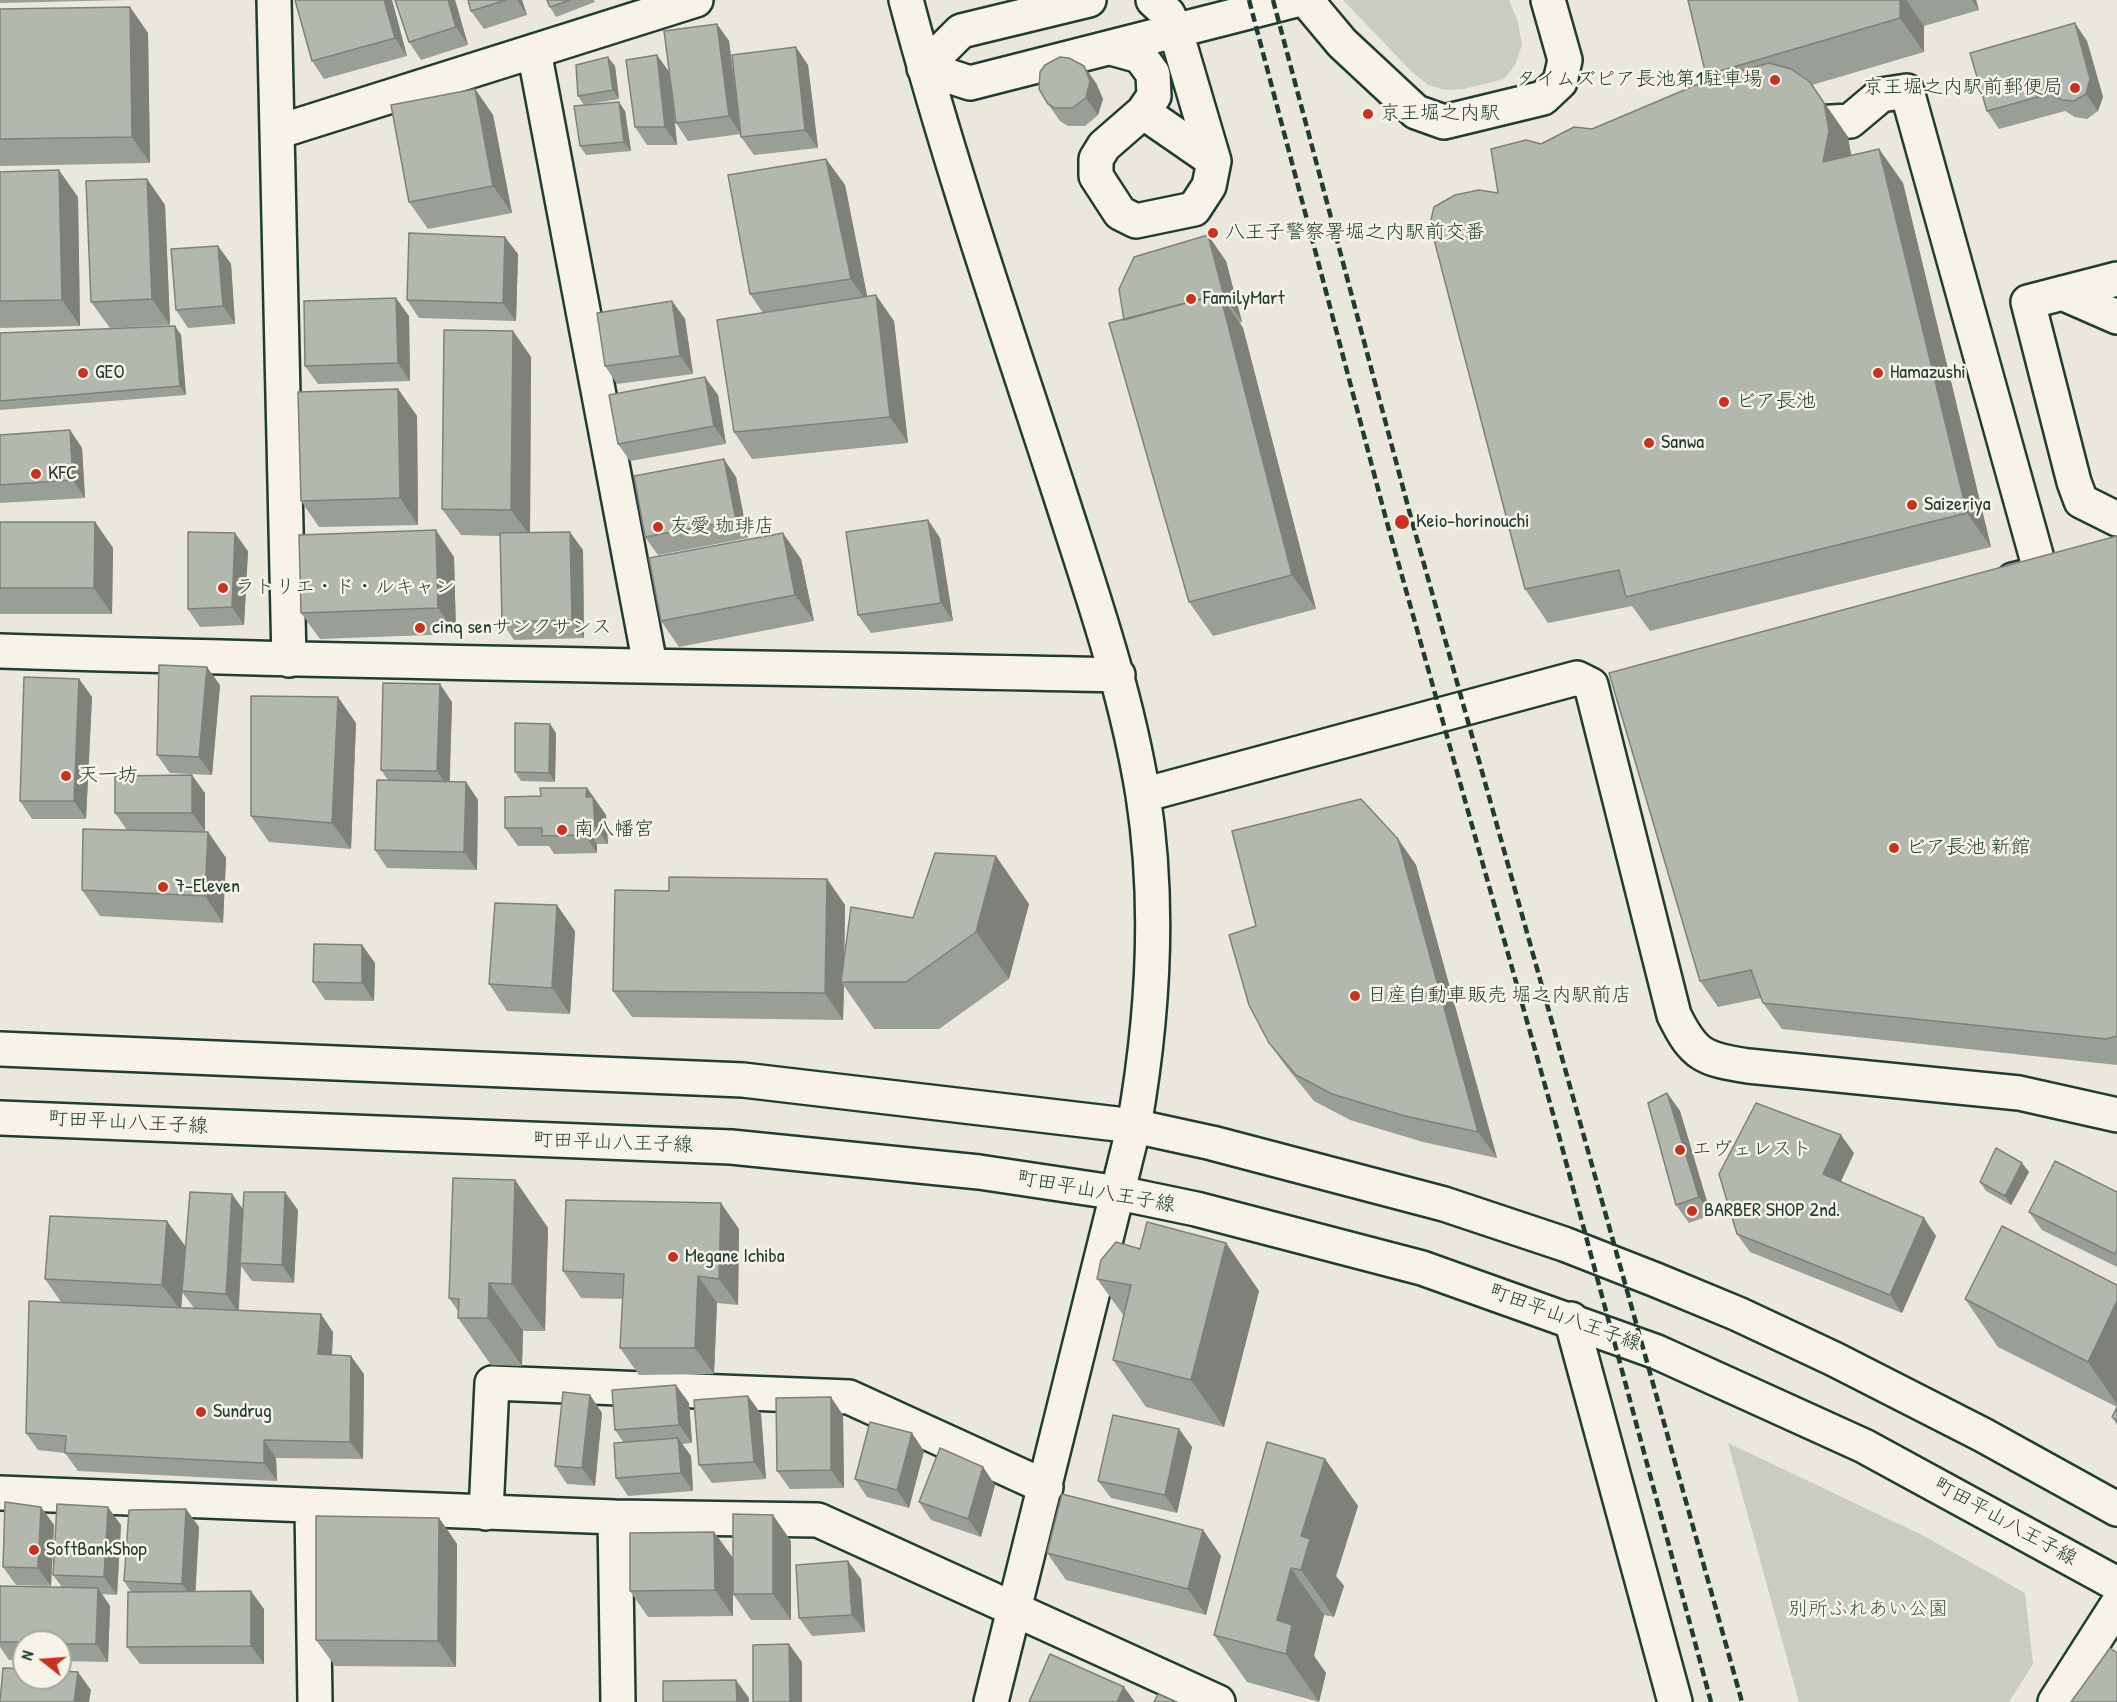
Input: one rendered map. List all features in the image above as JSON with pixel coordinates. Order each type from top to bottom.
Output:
[{"type":"street","points":[[274,0],[289,660]]},
{"type":"street","points":[[277,132],[696,0]]},
{"type":"street","points":[[906,0],[924,68],[1118,675],[1143,795],[1152,932],[1151,995],[1146,1059],[1134,1126],[1047,1487],[991,1702]]},
{"type":"street","points":[[924,68],[961,31],[1089,0]]},
{"type":"street","points":[[1111,48],[1140,56],[1153,74],[1154,96],[1143,112],[1104,146],[1095,159],[1096,176],[1120,213],[1136,220],[1194,209],[1209,186],[1214,161],[1176,32],[1168,14],[1153,0]]},
{"type":"street","points":[[924,68],[970,83],[1296,0]]},
{"type":"street","points":[[1306,0],[1342,43],[1416,112],[1444,122],[1543,98],[1560,82],[1565,60],[1548,0]]},
{"type":"street","points":[[534,51],[650,664]]},
{"type":"street","points":[[1761,117],[1784,116],[1813,123],[1850,121],[1881,95],[1907,91],[2041,573],[1985,587]]},
{"type":"street","points":[[1143,112],[1214,161]]},
{"type":"street","points":[[2117,279],[2028,302],[2074,482],[2081,501],[2117,519]]},
{"type":"street","points":[[2062,293],[2117,317]]},
{"type":"street","points":[[0,651],[289,660],[650,664],[1118,675]]},
{"type":"street","points":[[1143,795],[1577,678],[1591,685],[1674,1015],[1687,1041],[1710,1060],[1748,1066],[2019,1093],[2117,1115]]},
{"type":"street","points":[[0,1048],[743,1080],[1134,1126],[1222,1146],[1444,1204],[1564,1244],[1738,1314],[1834,1359],[1983,1435],[2117,1509]]},
{"type":"street","name":"町田平山八王子線","points":[[0,1118],[731,1147],[979,1172],[1119,1193],[1225,1216],[1422,1269],[1571,1319],[1657,1352],[1854,1441],[2117,1584]]},
{"type":"street","points":[[1571,1319],[1675,1702]]},
{"type":"street","points":[[486,1513],[492,1383],[849,1397],[1047,1487]]},
{"type":"street","points":[[0,1493],[486,1513],[818,1520],[1218,1702]]},
{"type":"street","points":[[312,1506],[315,1702]]},
{"type":"street","points":[[615,1517],[618,1702]]},
{"type":"street","points":[[2055,1702],[2117,1605]]},
{"type":"green space","points":[[1343,0],[1509,0],[1518,22],[1522,45],[1515,65],[1504,79],[1464,89],[1446,90],[1428,85],[1412,72]]},
{"type":"green space","name":"別所ふれあい公園","points":[[1728,1443],[1924,1536],[2025,1593],[2033,1664],[2009,1702],[1799,1702]]},
{"type":"building","points":[[295,0],[384,0],[395,38],[312,61]]},
{"type":"building","points":[[395,0],[448,0],[456,27],[409,42]]},
{"type":"building","points":[[468,0],[506,0],[471,11]]},
{"type":"building","points":[[547,0],[570,0],[550,7]]},
{"type":"building","points":[[1688,0],[1900,0],[1900,18],[1706,75]]},
{"type":"building","points":[[130,7],[132,137],[0,139],[0,9]]},
{"type":"building","points":[[2075,23],[2090,79],[2086,94],[2074,101],[2062,100],[2052,93],[1987,111],[1970,53]]},
{"type":"building","points":[[717,24],[729,116],[676,123],[664,31]]},
{"type":"building","points":[[796,47],[805,130],[741,137],[732,55]]},
{"type":"building","points":[[657,55],[665,127],[635,127],[626,60]]},
{"type":"building","points":[[608,57],[613,90],[578,96],[576,65]]},
{"type":"building","points":[[1060,57],[1069,58],[1084,66],[1090,81],[1086,98],[1072,108],[1055,108],[1048,104],[1039,89],[1040,72],[1045,65]]},
{"type":"building","name":"ビア長池","points":[[1769,63],[1791,69],[1810,82],[1824,103],[1829,131],[1823,162],[1879,149],[1967,513],[1626,597],[1619,570],[1525,589],[1430,224],[1434,207],[1455,195],[1479,190],[1498,193],[1491,149],[1526,140],[1541,144],[1574,127],[1592,129],[1708,80]]},
{"type":"building","points":[[475,89],[493,186],[409,202],[391,105]]},
{"type":"building","points":[[619,102],[624,142],[580,146],[574,106]]},
{"type":"building","points":[[826,159],[851,279],[750,294],[728,175]]},
{"type":"building","points":[[59,170],[62,300],[0,301],[0,172]]},
{"type":"building","points":[[147,179],[152,299],[91,302],[86,181]]},
{"type":"building","points":[[409,233],[505,237],[503,303],[407,300]]},
{"type":"building","points":[[1208,235],[1224,296],[1220,294],[1124,320],[1119,289],[1134,257]]},
{"type":"building","points":[[218,246],[223,306],[176,310],[171,249]]},
{"type":"building","points":[[1220,294],[1292,575],[1189,602],[1109,323]]},
{"type":"building","points":[[876,295],[890,417],[734,432],[717,320]]},
{"type":"building","points":[[396,298],[398,363],[305,366],[304,301]]},
{"type":"building","points":[[672,301],[680,356],[605,366],[597,313]]},
{"type":"building","points":[[175,326],[180,386],[0,401],[0,333]]},
{"type":"building","points":[[444,330],[513,331],[511,510],[442,509]]},
{"type":"building","points":[[705,377],[714,426],[618,444],[609,395]]},
{"type":"building","points":[[398,389],[400,498],[301,501],[298,392]]},
{"type":"building","points":[[70,430],[73,480],[0,485],[0,435]]},
{"type":"building","points":[[724,459],[736,520],[645,537],[634,476]]},
{"type":"building","points":[[928,520],[941,603],[858,615],[846,532]]},
{"type":"building","points":[[0,522],[95,522],[94,588],[0,588]]},
{"type":"building","points":[[436,530],[438,608],[301,613],[299,535]]},
{"type":"building","points":[[188,532],[235,533],[232,607],[188,609]]},
{"type":"building","points":[[570,532],[572,620],[502,622],[500,533]]},
{"type":"building","points":[[783,533],[795,595],[661,621],[649,558]]},
{"type":"building","name":"ビア長池 新館","points":[[2117,536],[2117,1036],[2106,1039],[1763,1003],[1751,970],[1700,981],[1609,673]]},
{"type":"building","points":[[159,665],[207,667],[199,757],[157,755]]},
{"type":"building","points":[[24,677],[79,679],[74,801],[20,801]]},
{"type":"building","points":[[383,683],[440,684],[437,771],[381,770]]},
{"type":"building","points":[[251,696],[338,697],[332,823],[251,816]]},
{"type":"building","points":[[515,723],[550,724],[549,773],[515,772]]},
{"type":"building","points":[[192,775],[192,813],[115,813],[115,776]]},
{"type":"building","points":[[377,780],[466,782],[464,852],[375,850]]},
{"type":"building","points":[[540,788],[587,788],[586,797],[593,797],[595,826],[585,826],[585,835],[542,836],[542,828],[505,828],[505,797],[541,796]]},
{"type":"building","name":"日産自動車販売 堀之内駅前店","points":[[1361,799],[1398,839],[1478,1132],[1405,1116],[1332,1094],[1296,1075],[1269,1043],[1249,1005],[1229,935],[1256,926],[1232,831]]},
{"type":"building","points":[[83,829],[208,832],[205,896],[82,890]]},
{"type":"building","points":[[935,853],[996,856],[976,932],[906,982],[841,982],[851,907],[913,918]]},
{"type":"building","points":[[669,877],[827,879],[825,993],[613,991],[615,890],[669,891]]},
{"type":"building","points":[[495,903],[557,905],[552,988],[489,984]]},
{"type":"building","points":[[314,944],[362,945],[362,983],[313,982]]},
{"type":"building","points":[[1667,1093],[1699,1197],[1676,1205],[1648,1103]]},
{"type":"building","points":[[1756,1103],[1841,1135],[1823,1174],[1924,1218],[1890,1295],[1737,1234],[1719,1174]]},
{"type":"building","points":[[1996,1148],[2022,1163],[2005,1196],[1980,1182]]},
{"type":"building","points":[[2055,1161],[2117,1192],[2117,1249],[2115,1254],[2029,1212]]},
{"type":"building","points":[[453,1178],[515,1180],[512,1284],[489,1283],[488,1318],[458,1318],[459,1299],[449,1298]]},
{"type":"building","points":[[190,1192],[232,1194],[226,1294],[182,1291]]},
{"type":"building","points":[[244,1192],[285,1192],[282,1265],[240,1263]]},
{"type":"building","points":[[566,1200],[721,1203],[719,1279],[698,1276],[695,1348],[620,1348],[624,1274],[563,1271]]},
{"type":"building","points":[[50,1216],[167,1221],[162,1285],[45,1279]]},
{"type":"building","points":[[1147,1222],[1226,1243],[1191,1380],[1113,1360],[1131,1285],[1097,1279],[1101,1260],[1116,1242],[1140,1249]]},
{"type":"building","points":[[2002,1226],[2117,1285],[2117,1301],[2088,1362],[1965,1299]]},
{"type":"building","name":"Sundrug","points":[[29,1301],[321,1314],[318,1354],[351,1356],[350,1442],[264,1440],[264,1463],[65,1453],[66,1436],[26,1433]]},
{"type":"building","points":[[676,1385],[679,1425],[615,1430],[612,1390]]},
{"type":"building","points":[[563,1392],[590,1395],[582,1468],[555,1466]]},
{"type":"building","points":[[748,1396],[754,1462],[699,1465],[694,1400]]},
{"type":"building","points":[[831,1397],[831,1470],[777,1471],[776,1398]]},
{"type":"building","points":[[2117,1407],[2117,1421],[2112,1417]]},
{"type":"building","points":[[1113,1415],[1179,1429],[1165,1495],[1098,1481]]},
{"type":"building","points":[[870,1422],[912,1433],[897,1490],[855,1479]]},
{"type":"building","points":[[678,1438],[681,1473],[616,1478],[614,1443]]},
{"type":"building","points":[[1267,1442],[1325,1459],[1301,1536],[1310,1539],[1301,1570],[1291,1568],[1277,1620],[1292,1625],[1286,1654],[1214,1635]]},
{"type":"building","points":[[940,1448],[983,1467],[968,1519],[919,1502]]},
{"type":"building","points":[[1062,1494],[1203,1530],[1188,1589],[1047,1553]]},
{"type":"building","points":[[5,1502],[41,1507],[38,1568],[3,1567]]},
{"type":"building","points":[[57,1504],[108,1507],[104,1577],[53,1575]]},
{"type":"building","points":[[186,1509],[182,1584],[124,1581],[129,1510]]},
{"type":"building","points":[[733,1514],[773,1515],[773,1594],[733,1594]]},
{"type":"building","points":[[316,1516],[439,1518],[438,1641],[316,1640]]},
{"type":"building","points":[[714,1532],[715,1590],[630,1591],[630,1533]]},
{"type":"building","points":[[848,1561],[852,1615],[799,1618],[796,1565]]},
{"type":"building","points":[[0,1586],[98,1588],[96,1644],[72,1644],[72,1630],[12,1630],[12,1642],[0,1642]]},
{"type":"building","points":[[251,1591],[251,1646],[127,1647],[128,1592]]},
{"type":"building","points":[[789,1644],[790,1702],[753,1702],[753,1645]]},
{"type":"building","points":[[2110,1648],[2117,1653],[2117,1702],[2071,1702]]},
{"type":"building","points":[[1050,1654],[1124,1687],[1117,1702],[1029,1702]]},
{"type":"building","points":[[3,1668],[12,1668],[12,1690],[72,1690],[72,1672],[78,1672],[74,1702],[0,1702]]},
{"type":"building","points":[[736,1680],[737,1702],[663,1702],[663,1681]]},
{"type":"building","points":[[1158,1694],[1176,1702],[1154,1702]]},
{"type":"railway","points":[[1249,0],[1386,519],[1555,1121],[1711,1702]]},
{"type":"railway","points":[[1273,0],[1410,514],[1742,1702]]},
{"type":"place","name":"タイムズピア長池第1駐車場","points":[[1775,80]]},
{"type":"place","name":"京王堀之内駅前郵便局","points":[[2075,88]]},
{"type":"place","name":"京王堀之内駅","points":[[1368,114]]},
{"type":"place","name":"八王子警察署堀之内駅前交番","points":[[1213,233]]},
{"type":"place","name":"FamilyMart","points":[[1191,299]]},
{"type":"place","name":"GEO","points":[[83,373]]},
{"type":"place","name":"Hamazushi","points":[[1878,373]]},
{"type":"place","name":"ビア長池","points":[[1724,402]]},
{"type":"place","name":"Sanwa","points":[[1649,443]]},
{"type":"place","name":"KFC","points":[[36,474]]},
{"type":"place","name":"Saizeriya","points":[[1912,505]]},
{"type":"place","name":"Keio-horinouchi","points":[[1402,522]]},
{"type":"place","name":"友愛 珈琲店","points":[[658,527]]},
{"type":"place","name":"ラトリエ・ド・ルキャン","points":[[223,588]]},
{"type":"place","name":"cinq senサンクサンス","points":[[420,628]]},
{"type":"place","name":"天一坊","points":[[66,776]]},
{"type":"place","name":"南八幡宮","points":[[562,830]]},
{"type":"place","name":"ビア長池 新館","points":[[1894,848]]},
{"type":"place","name":"7-Eleven","points":[[163,887]]},
{"type":"place","name":"日産自動車販売 堀之内駅前店","points":[[1355,996]]},
{"type":"place","name":"エヴェレスト","points":[[1680,1150]]},
{"type":"place","name":"BARBER SHOP 2nd.","points":[[1692,1211]]},
{"type":"place","name":"Megane Ichiba","points":[[673,1257]]},
{"type":"place","name":"Sundrug","points":[[201,1412]]},
{"type":"place","name":"SoftBankShop","points":[[34,1550]]}]
